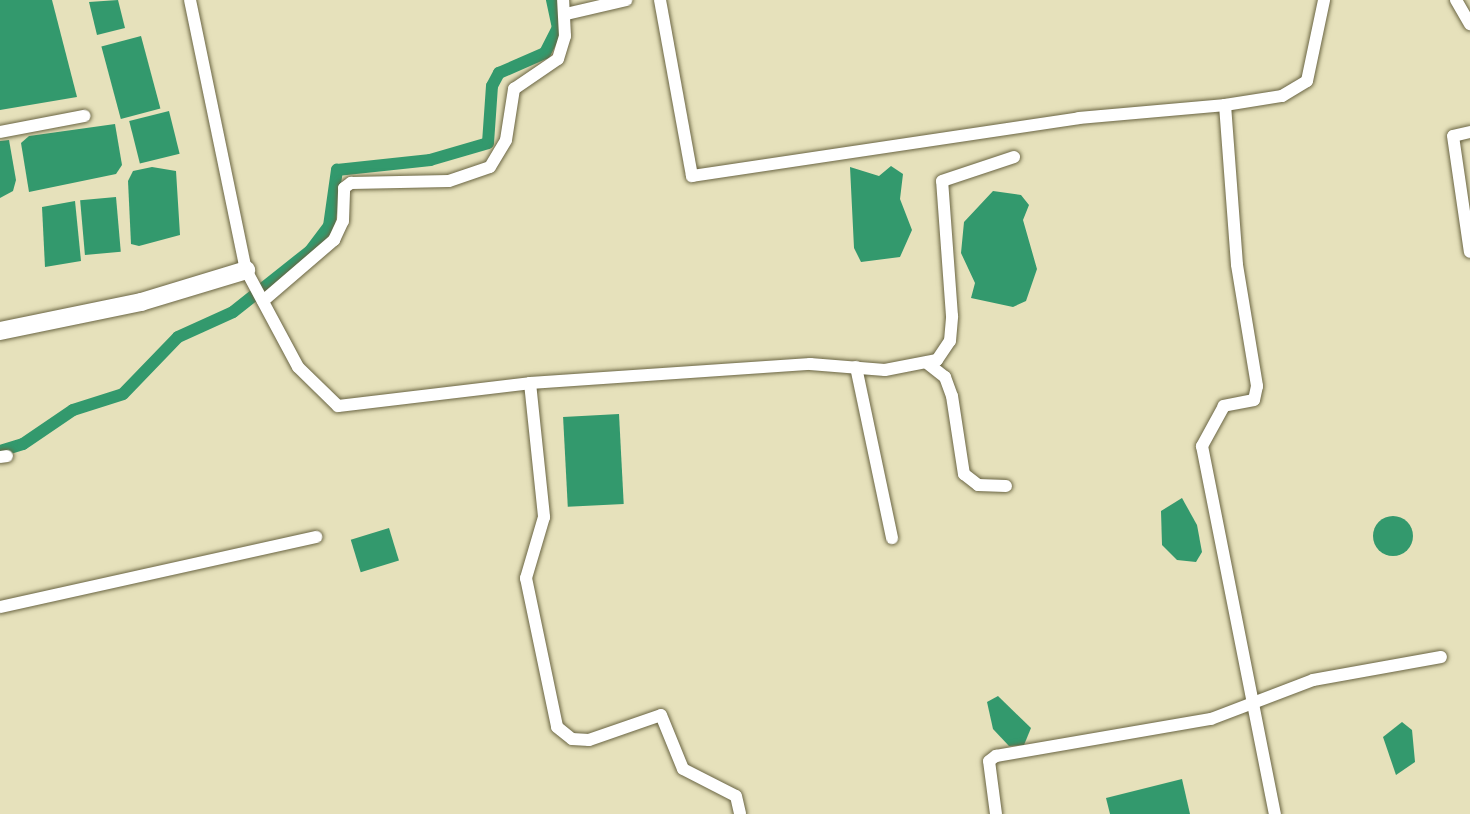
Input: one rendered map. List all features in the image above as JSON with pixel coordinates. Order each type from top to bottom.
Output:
[{"type":"street","points":[[190,0],[246,270],[298,368],[338,406],[530,383],[810,364],[856,367],[927,363],[946,352],[950,341],[942,180],[1014,156]]},
{"type":"street","points":[[263,301],[334,240],[343,221],[344,188],[352,184],[449,181],[490,167],[506,140],[514,89],[558,59],[564,7],[626,0]]},
{"type":"street","points":[[660,0],[692,176],[1079,118],[1282,96],[1308,81],[1324,0]]},
{"type":"street","points":[[1456,0],[1470,24]]},
{"type":"street","points":[[1224,105],[1236,264],[1257,386],[1254,400],[1224,406],[1202,446],[1275,814]]},
{"type":"street","points":[[0,132],[84,116]]},
{"type":"street","points":[[1470,132],[1453,136],[1470,252]]},
{"type":"street","points":[[0,331],[141,302],[246,270]]},
{"type":"street","points":[[927,363],[944,377],[952,396],[964,474],[978,485],[1006,486]]},
{"type":"street","points":[[856,367],[892,538]]},
{"type":"street","points":[[530,383],[544,516],[526,578],[557,727],[572,739],[589,740],[660,715],[683,769],[736,796],[740,814]]},
{"type":"street","points":[[0,606],[316,537]]},
{"type":"street","points":[[996,814],[989,761],[996,756],[1211,719],[1252,698],[1441,657]]},
{"type":"shaded area","points":[[0,0],[52,0],[77,97],[0,110]]},
{"type":"shaded area","points":[[118,0],[125,28],[97,35],[89,2]]},
{"type":"shaded area","points":[[141,36],[160,108],[121,119],[101,47]]},
{"type":"shaded area","points":[[169,111],[180,154],[140,164],[129,121]]},
{"type":"shaded area","points":[[115,124],[122,165],[116,174],[29,192],[21,143],[29,136]]},
{"type":"shaded area","points":[[9,140],[16,180],[13,191],[0,198],[0,141]]},
{"type":"shaded area","points":[[891,166],[903,174],[900,199],[912,230],[900,257],[861,262],[854,248],[850,167],[879,176]]},
{"type":"shaded area","points":[[152,167],[176,171],[180,235],[139,246],[131,244],[128,181],[133,171]]},
{"type":"shaded area","points":[[993,191],[1021,195],[1029,205],[1023,220],[1037,269],[1026,301],[1013,307],[971,298],[975,283],[961,253],[964,222]]},
{"type":"shaded area","points":[[116,197],[121,252],[85,255],[80,200]]},
{"type":"shaded area","points":[[75,201],[81,261],[45,267],[42,207]]},
{"type":"shaded area","points":[[619,414],[624,504],[568,507],[563,417]]},
{"type":"shaded area","points":[[1182,498],[1197,525],[1202,552],[1196,562],[1177,560],[1162,545],[1161,511]]},
{"type":"shaded area","points":[[1393,516],[1407,522],[1413,536],[1407,550],[1393,556],[1379,550],[1373,536],[1379,522]]},
{"type":"shaded area","points":[[389,528],[399,561],[361,572],[351,540]]},
{"type":"shaded area","points":[[998,696],[1031,728],[1024,745],[1009,746],[993,729],[987,702]]},
{"type":"shaded area","points":[[1402,722],[1412,730],[1415,762],[1396,775],[1383,737]]},
{"type":"shaded area","points":[[1182,779],[1190,814],[1110,814],[1106,798]]},
{"type":"waterway","points":[[0,451],[23,444],[73,410],[123,394],[178,337],[233,312],[310,251],[329,226],[337,170],[430,160],[488,143],[492,86],[499,73],[545,53],[558,28],[552,0]]}]
